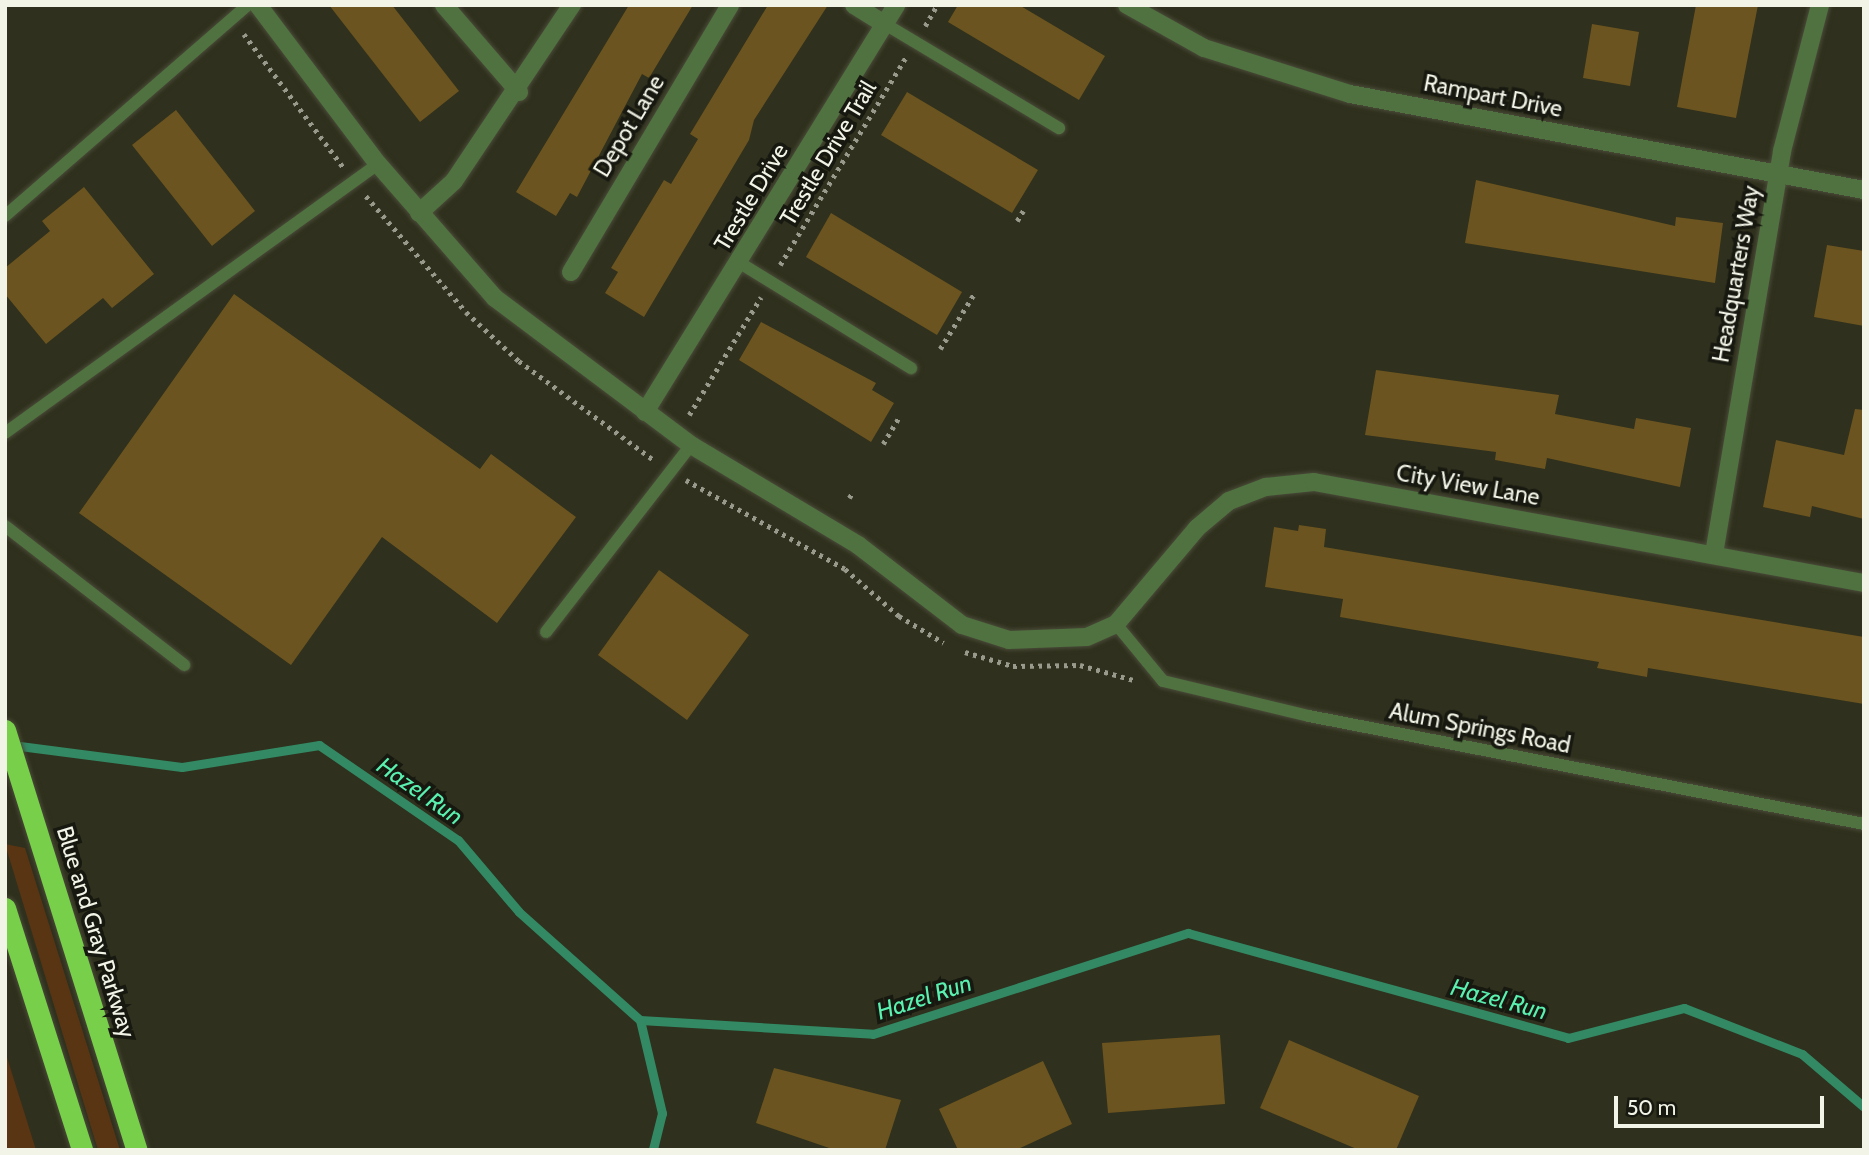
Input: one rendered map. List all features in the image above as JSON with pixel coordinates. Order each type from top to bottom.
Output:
[{"type":"highway","name":"Blue and Gray Parkway","points":[[5,730],[137,1150]]},
{"type":"highway","points":[[5,908],[82,1150]]},
{"type":"street","points":[[258,5],[378,164],[495,298],[691,446],[858,545],[962,625],[1009,640],[1040,641],[1087,638],[1116,624]]},
{"type":"street","points":[[444,5],[519,92]]},
{"type":"street","points":[[419,213],[454,181],[519,92],[572,5]]},
{"type":"street","name":"Depot Lane","points":[[570,272],[730,5]]},
{"type":"street","points":[[854,5],[885,24]]},
{"type":"street","name":"Trestle Drive","points":[[645,412],[740,263],[896,5]]},
{"type":"street","name":"Rampart Drive","points":[[1127,5],[1203,48],[1350,94],[1864,190]]},
{"type":"street","name":"Headquarters Way","points":[[1714,554],[1778,176],[1820,5]]},
{"type":"street","name":"City View Lane","points":[[1116,624],[1197,528],[1229,501],[1266,488],[1314,482],[1864,583]]},
{"type":"lane","points":[[5,216],[248,5]]},
{"type":"lane","points":[[885,24],[1059,128]]},
{"type":"lane","points":[[5,433],[378,164]]},
{"type":"lane","points":[[740,263],[911,368]]},
{"type":"lane","points":[[545,632],[691,446]]},
{"type":"lane","points":[[5,526],[184,665]]},
{"type":"lane","name":"Alum Springs Road","points":[[1116,624],[1163,681],[1309,716],[1864,824]]},
{"type":"path","points":[[924,27],[937,5]]},
{"type":"path","points":[[247,38],[340,163]]},
{"type":"path","name":"Trestle Drive Trail","points":[[778,268],[907,56]]},
{"type":"path","points":[[364,194],[466,312],[519,361],[646,455]]},
{"type":"path","points":[[1017,221],[1023,211]]},
{"type":"path","points":[[940,349],[974,294]]},
{"type":"path","points":[[685,422],[761,297]]},
{"type":"path","points":[[883,444],[899,417]]},
{"type":"path","points":[[849,498],[853,492]]},
{"type":"shaded area","points":[[5,844],[25,848],[120,1150],[98,1150]]},
{"type":"shaded area","points":[[5,1051],[36,1150],[5,1150]]},
{"type":"building","points":[[329,5],[392,5],[459,91],[420,122]]},
{"type":"building","points":[[629,5],[693,5],[649,78],[642,74],[577,197],[570,193],[556,216],[516,192]]},
{"type":"building","points":[[768,5],[828,5],[754,120],[749,140],[644,317],[605,293],[618,272],[611,268],[664,180],[671,184],[698,139],[690,134]]},
{"type":"building","points":[[958,5],[1019,5],[1105,56],[1079,100],[948,22]]},
{"type":"building","points":[[1696,5],[1758,5],[1736,118],[1677,107]]},
{"type":"building","points":[[1592,24],[1639,32],[1630,86],[1583,78]]},
{"type":"building","points":[[907,92],[1038,170],[1012,213],[881,135]]},
{"type":"building","points":[[176,110],[255,211],[212,246],[132,145]]},
{"type":"building","points":[[1476,180],[1675,226],[1676,217],[1723,223],[1715,283],[1465,243]]},
{"type":"building","points":[[84,187],[154,274],[112,308],[103,298],[46,344],[5,294],[5,268],[50,231],[42,221]]},
{"type":"building","points":[[831,213],[962,292],[937,335],[806,257]]},
{"type":"building","points":[[1827,245],[1864,251],[1864,326],[1814,317]]},
{"type":"building","points":[[234,294],[480,469],[491,454],[576,517],[497,623],[382,537],[291,665],[79,513]]},
{"type":"building","points":[[761,322],[876,383],[872,390],[894,403],[871,442],[739,360]]},
{"type":"building","points":[[1376,370],[1559,395],[1555,414],[1634,429],[1636,418],[1691,428],[1680,487],[1547,458],[1545,469],[1495,460],[1496,452],[1365,435]]},
{"type":"building","points":[[1855,409],[1864,410],[1864,519],[1812,506],[1810,517],[1763,507],[1776,440],[1844,455]]},
{"type":"building","points":[[1299,525],[1326,529],[1324,547],[1864,637],[1864,704],[1648,668],[1647,677],[1597,668],[1599,662],[1340,617],[1343,599],[1265,587],[1274,527],[1298,531]]},
{"type":"building","points":[[659,570],[749,635],[687,720],[598,655]]},
{"type":"building","points":[[1220,1035],[1225,1104],[1108,1113],[1102,1043]]},
{"type":"building","points":[[1289,1040],[1419,1096],[1396,1150],[1359,1150],[1260,1108]]},
{"type":"building","points":[[1043,1061],[1072,1124],[1016,1150],[958,1150],[939,1109]]},
{"type":"building","points":[[774,1068],[901,1100],[885,1150],[835,1150],[756,1123]]},
{"type":"waterway","name":"Hazel Run","points":[[12,745],[182,767],[319,745],[458,840],[519,912],[640,1020],[873,1034],[1188,933],[1568,1038],[1684,1008],[1802,1054],[1864,1107]]},
{"type":"waterway","points":[[640,1020],[662,1113],[653,1150]]}]
